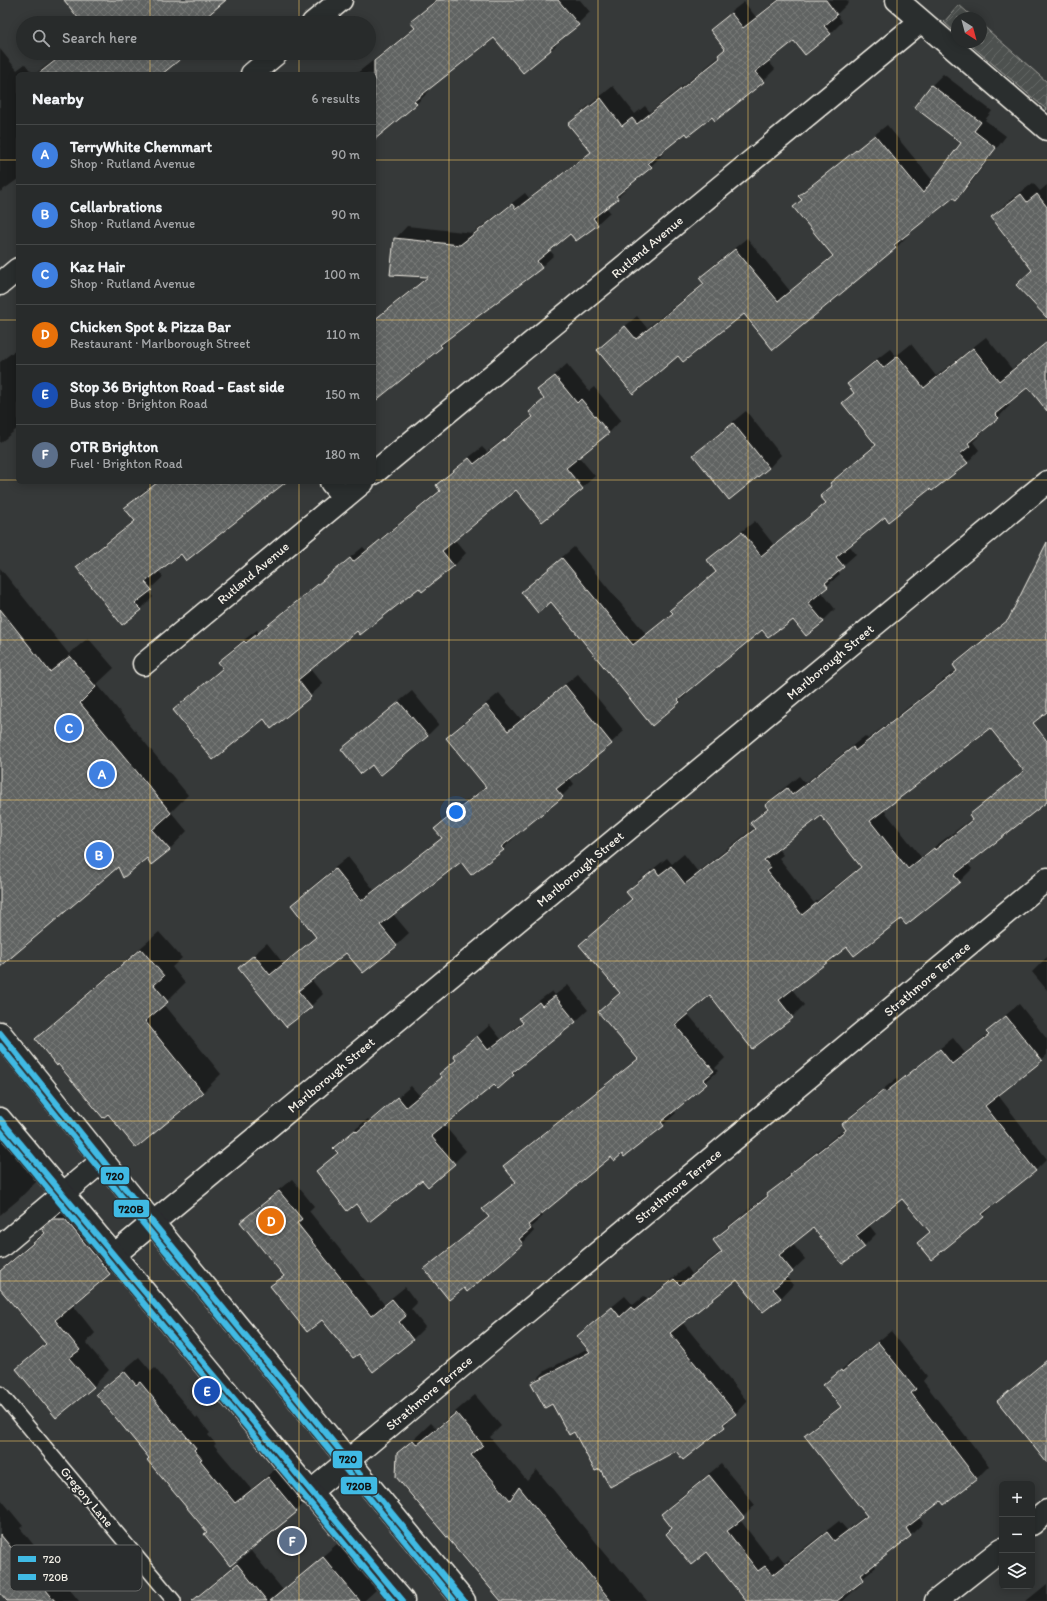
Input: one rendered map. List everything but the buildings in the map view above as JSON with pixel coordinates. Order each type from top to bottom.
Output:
[{"type":"street","points":[[322,16],[341,0]]},
{"type":"street","points":[[897,0],[1047,129]]},
{"type":"street","name":"Rutland Avenue","points":[[376,471],[921,21]]},
{"type":"street","points":[[254,72],[269,60]]},
{"type":"street","points":[[0,284],[16,271]]},
{"type":"street","name":"Marlborough Street","points":[[114,1255],[1047,482]]},
{"type":"street","name":"Rutland Avenue","points":[[144,664],[337,490],[356,484]]},
{"type":"street","name":"Strathmore Terrace","points":[[310,1492],[1047,879]]},
{"type":"street","points":[[0,1033],[102,1161],[464,1601]]},
{"type":"street","points":[[0,1119],[64,1194],[310,1492],[403,1601]]},
{"type":"street","points":[[0,1247],[102,1161]]},
{"type":"street","points":[[1035,1521],[1047,1511]]},
{"type":"street","points":[[936,1601],[999,1551]]},
{"type":"lane","name":"Gregory Lane","points":[[0,1393],[127,1545]]},
{"type":"lane","name":"Gregory Lane","points":[[142,1563],[174,1601]]},
{"type":"shaded area","points":[[959,5],[967,12],[953,12]]},
{"type":"shaded area","points":[[951,14],[951,28],[944,22]]},
{"type":"shaded area","points":[[987,29],[1047,82],[1047,110],[974,48],[987,48]]},
{"type":"transit line","name":"720","points":[[0,1033],[153,1223],[464,1601]]},
{"type":"transit line","name":"720B","points":[[0,1046],[147,1228],[454,1601]]},
{"type":"transit line","name":"720","points":[[0,1119],[403,1601]]},
{"type":"transit line","name":"720B","points":[[0,1131],[392,1601]]},
{"type":"place","name":"Kaz Hair","points":[[69,728]]},
{"type":"place","name":"TerryWhite Chemmart","points":[[102,774]]},
{"type":"place","name":"Cellarbrations","points":[[99,855]]},
{"type":"place","name":"Chicken Spot & Pizza Bar","points":[[271,1221]]},
{"type":"place","name":"Stop 36 Brighton Road - East side","points":[[207,1391]]},
{"type":"place","name":"OTR Brighton","points":[[292,1541]]}]
